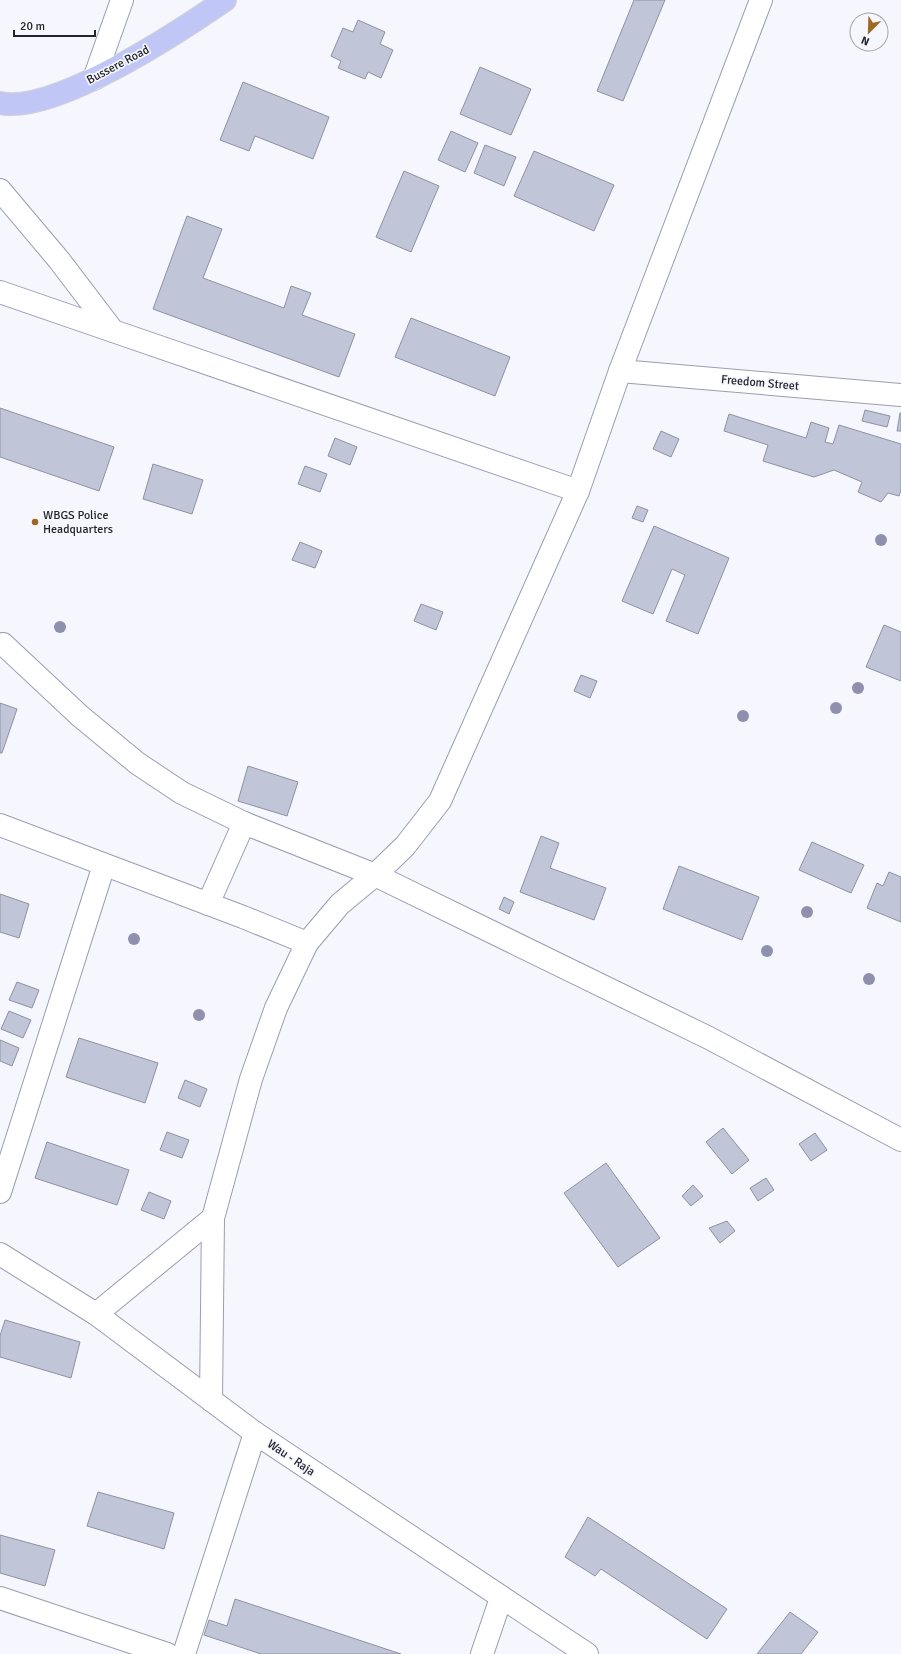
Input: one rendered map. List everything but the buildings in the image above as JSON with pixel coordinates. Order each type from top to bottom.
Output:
[{"type":"main road","name":"Bussere Road","points":[[0,103],[8,105],[37,101],[94,79],[180,31],[226,0]]},
{"type":"street","points":[[94,79],[122,0]]},
{"type":"street","points":[[211,1400],[213,1218],[251,1080],[276,1008],[307,943],[340,904],[375,876],[405,846],[440,801],[578,491],[620,371],[761,0]]},
{"type":"street","points":[[0,190],[58,260],[113,331]]},
{"type":"street","points":[[0,292],[578,491]]},
{"type":"street","name":"Freedom Street","points":[[620,371],[901,395]]},
{"type":"street","points":[[3,644],[80,716],[137,763],[182,793],[244,823],[375,876],[709,1038],[901,1140]]},
{"type":"street","points":[[208,904],[244,823]]},
{"type":"street","points":[[0,825],[307,943]]},
{"type":"street","points":[[0,1192],[104,865]]},
{"type":"street","points":[[96,1314],[213,1218]]},
{"type":"street","name":"Wau - Raja","points":[[0,1254],[96,1314],[255,1433],[587,1654]]},
{"type":"street","points":[[184,1654],[255,1433]]},
{"type":"street","points":[[0,1598],[167,1654]]},
{"type":"street","points":[[482,1654],[501,1598]]},
{"type":"place","name":"WBGS Police Headquarters","points":[[35,522]]}]
